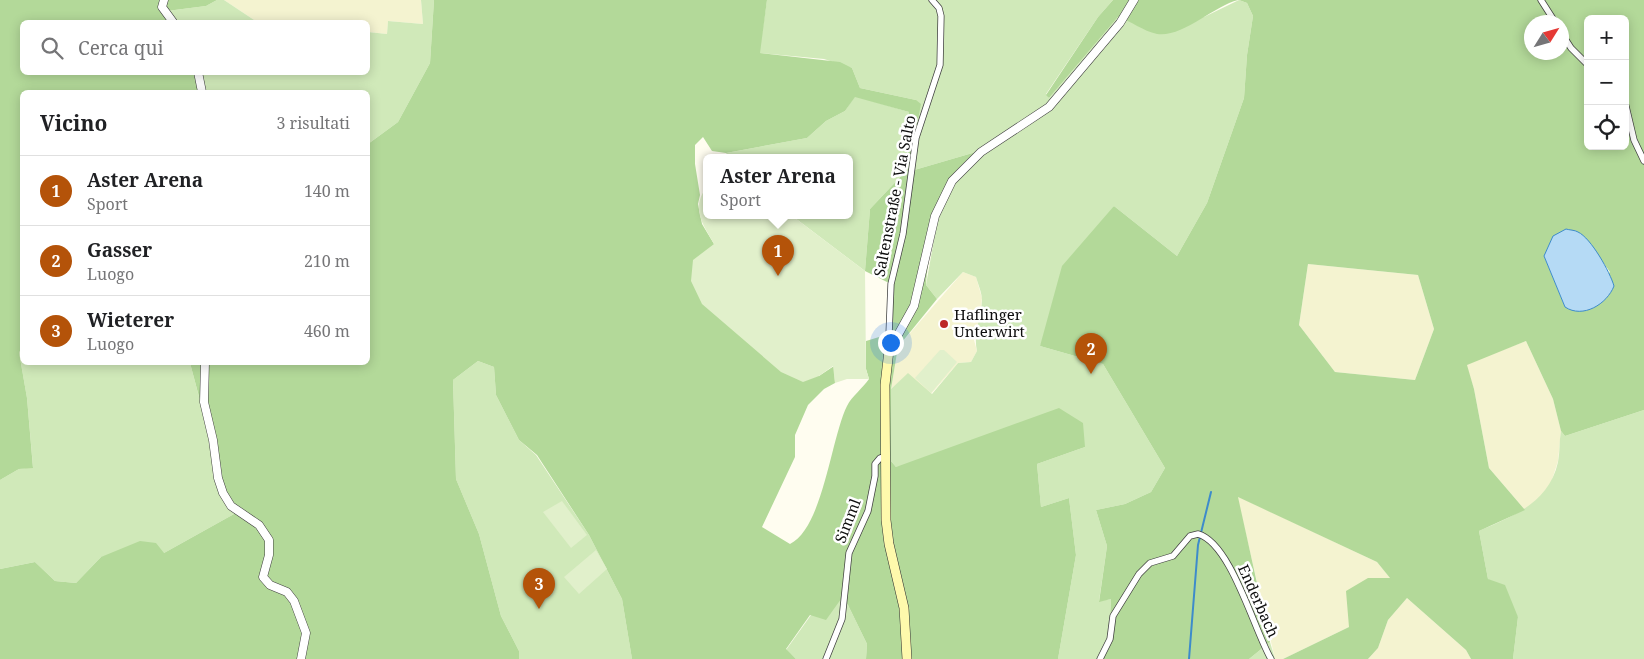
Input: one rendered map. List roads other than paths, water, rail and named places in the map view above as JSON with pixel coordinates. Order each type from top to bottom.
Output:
[{"type":"main road","points":[[894,342],[889,350],[885,384],[888,536],[904,608],[907,659]]},
{"type":"street","points":[[164,0],[162,8],[171,20]]},
{"type":"street","name":"Saltenstraße - Via Salto","points":[[894,342],[889,334],[891,284],[903,234],[916,138],[940,65],[942,16],[940,8],[932,0]]},
{"type":"street","points":[[894,342],[914,306],[935,216],[952,181],[981,152],[1049,107],[1120,23],[1134,0]]},
{"type":"street","points":[[1541,0],[1550,15]]},
{"type":"street","points":[[1569,45],[1584,61]]},
{"type":"street","points":[[199,75],[202,90]]},
{"type":"street","points":[[1626,105],[1633,136],[1644,161]]},
{"type":"street","points":[[205,365],[204,402],[221,487],[231,506],[259,525],[267,534],[270,549],[263,577],[270,585],[287,592],[294,601],[306,633],[301,659]]},
{"type":"street","name":"Simml","points":[[826,659],[842,619],[849,553],[868,511],[876,476],[875,464],[880,458],[886,456]]},
{"type":"street","name":"Enderbach","points":[[1100,659],[1110,640],[1113,616],[1122,599],[1146,566],[1173,556],[1190,536],[1198,534],[1214,544],[1234,574],[1259,637],[1271,659]]},
{"type":"water","points":[[1566,229],[1578,232],[1589,241],[1609,272],[1614,286],[1606,299],[1594,308],[1579,311],[1565,307],[1544,256],[1553,236]]},
{"type":"waterway","points":[[1189,659],[1198,545],[1211,492]]},
{"type":"place","name":"Aster Arena","points":[[778,276]]},
{"type":"place","name":"Haflinger Unterwirt","points":[[944,324]]},
{"type":"place","name":"Gasser","points":[[1091,374]]},
{"type":"place","name":"Wieterer","points":[[539,609]]}]
